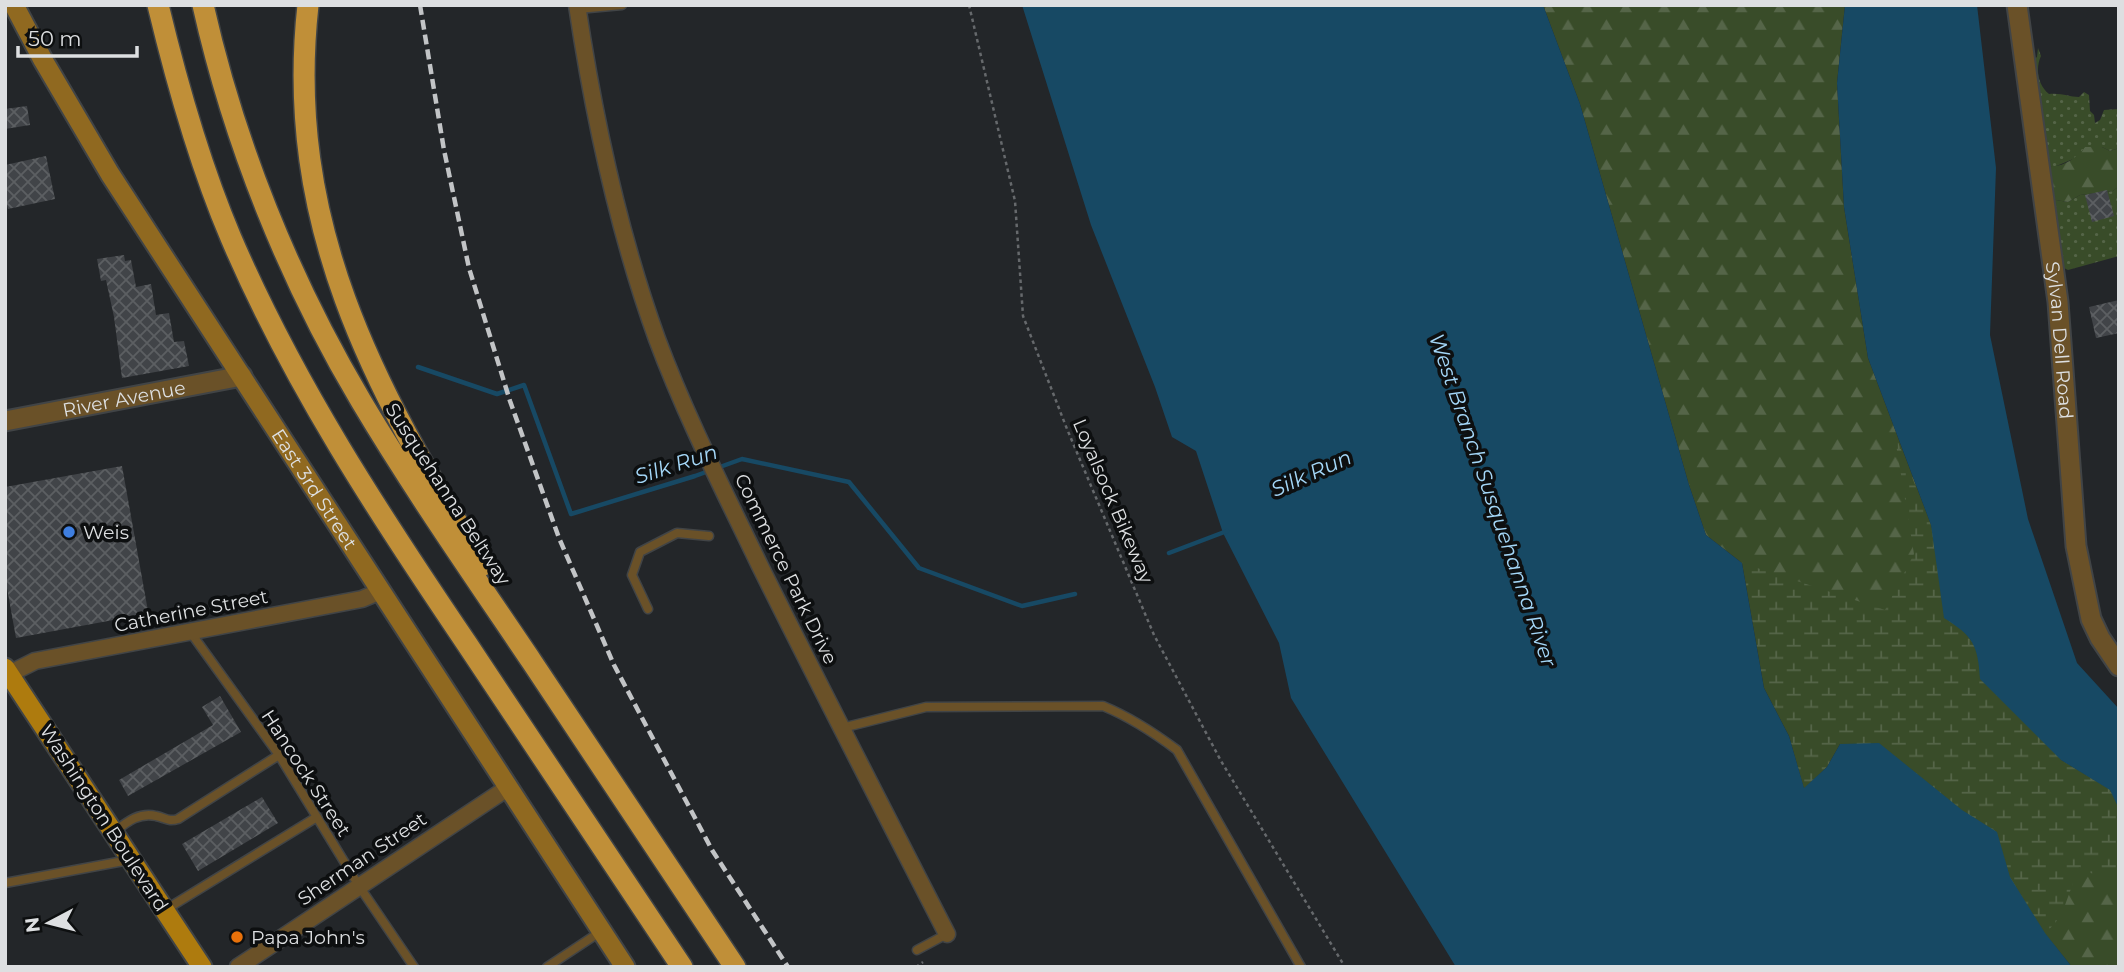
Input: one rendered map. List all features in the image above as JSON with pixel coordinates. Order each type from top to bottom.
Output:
[{"type":"highway","points":[[147,5],[177,105],[254,288],[292,365],[395,537],[682,967]]},
{"type":"highway","points":[[158,5],[193,136],[214,196]]},
{"type":"highway","name":"Susquehanna Beltway","points":[[203,5],[230,107],[252,169],[294,271],[360,399],[407,475],[735,967]]},
{"type":"highway","points":[[308,5],[303,86],[311,178],[333,268],[353,323],[388,400],[430,478],[508,605],[584,740]]},
{"type":"main road","name":"East 3rd Street","points":[[14,5],[104,163],[625,967]]},
{"type":"main road","name":"Washington Boulevard","points":[[7,671],[202,967]]},
{"type":"street","name":"Sylvan Dell Road","points":[[2017,5],[2058,302],[2076,546],[2091,619],[2119,666]]},
{"type":"street","name":"Commerce Park Drive","points":[[578,7],[598,129],[630,256],[657,340],[719,481],[947,934]]},
{"type":"street","name":"River Avenue","points":[[5,421],[242,376]]},
{"type":"street","name":"Catherine Street","points":[[7,671],[35,661],[362,599],[381,591]]},
{"type":"street","name":"Sherman Street","points":[[238,967],[509,787]]},
{"type":"lane","points":[[578,7],[622,5]]},
{"type":"lane","points":[[648,609],[632,575],[640,552],[677,533],[709,536]]},
{"type":"lane","name":"Hancock Street","points":[[191,633],[279,755],[359,887],[414,967]]},
{"type":"lane","points":[[842,728],[926,707],[1103,706],[1139,723],[1177,750],[1301,967]]},
{"type":"lane","points":[[114,832],[137,817],[157,816],[166,821],[178,819],[279,755]]},
{"type":"lane","points":[[165,910],[317,817]]},
{"type":"lane","points":[[5,883],[132,859]]},
{"type":"lane","points":[[547,967],[602,930]]},
{"type":"lane","points":[[917,950],[947,934]]},
{"type":"path","name":"Loyalsock Bikeway","points":[[969,5],[1015,201],[1023,316],[1067,429],[1154,635],[1221,761],[1345,967]]},
{"type":"path","points":[[916,967],[923,962]]},
{"type":"green space","points":[[1543,5],[1845,5],[1837,83],[1844,207],[1868,358],[1931,525],[1963,630],[2061,760],[2111,790],[2119,809],[2119,967],[2072,967],[1742,563],[1706,535],[1689,485],[1580,104]]},
{"type":"green space","points":[[2038,48],[2041,56],[2039,76],[2042,86],[2049,94],[2079,97],[2084,92],[2089,95],[2090,111],[2094,115],[2095,123],[2100,120],[2104,110],[2119,109],[2119,148],[2110,151],[2102,147],[2054,167],[2044,165],[2033,60],[2037,57]]},
{"type":"green space","points":[[2085,147],[2102,147],[2110,151],[2119,148],[2119,186],[2113,191],[2080,195],[2068,202],[2050,199],[2048,166],[2069,161]]},
{"type":"green space","points":[[2119,186],[2119,256],[2068,270],[2064,268],[2050,199],[2068,202],[2080,195],[2113,191]]},
{"type":"green space","points":[[1894,432],[1931,525],[1944,618],[1963,630],[2061,760],[2111,790],[2119,809],[2119,887],[2079,867],[2061,916],[2045,934],[2010,877],[1997,832],[1962,810],[1840,744],[1827,767],[1804,789],[1789,736],[1764,688],[1742,563],[1885,610],[1914,554]]},
{"type":"water","name":"West Branch Susquehanna River","points":[[1022,5],[1543,5],[1580,104],[1689,485],[1706,535],[1742,563],[1764,688],[1789,736],[1804,788],[1827,767],[1840,744],[1879,743],[1962,810],[1997,832],[2010,877],[2045,933],[2072,967],[1456,967],[1291,698],[1279,643],[1223,533],[1196,451],[1172,437],[1091,225]]},
{"type":"water","points":[[1845,5],[1977,5],[1996,168],[1990,335],[2028,519],[2077,663],[2119,709],[2119,809],[2110,790],[2061,760],[1980,679],[1978,658],[1972,642],[1962,630],[1944,618],[1931,525],[1868,358],[1844,207],[1837,83]]},
{"type":"building","points":[[27,106],[30,125],[5,129],[5,109]]},
{"type":"building","points":[[46,156],[55,199],[8,209],[5,196],[5,165]]},
{"type":"building","points":[[2107,190],[2114,216],[2092,222],[2085,195]]},
{"type":"building","points":[[124,255],[125,261],[131,260],[136,287],[151,284],[156,315],[169,313],[174,342],[184,341],[189,366],[122,378],[114,317],[106,280],[101,281],[97,259]]},
{"type":"building","points":[[2119,300],[2119,333],[2096,338],[2089,307]]},
{"type":"building","name":"Weis","points":[[122,466],[151,628],[137,631],[135,616],[16,638],[5,577],[5,487]]},
{"type":"building","points":[[220,696],[241,732],[128,796],[119,780],[213,725],[202,707]]},
{"type":"building","points":[[262,797],[278,823],[198,871],[182,844]]},
{"type":"waterway","name":"Silk Run","points":[[418,367],[497,394],[524,385],[571,514],[742,459],[849,482],[919,568],[1022,606],[1075,594]]},
{"type":"waterway","name":"Silk Run","points":[[1169,553],[1227,531]]},
{"type":"railway","points":[[420,5],[444,150],[469,268],[510,401],[559,538],[614,665],[712,850],[788,967]]},
{"type":"place","name":"Weis","points":[[69,532]]},
{"type":"place","name":"Papa John's","points":[[237,937]]}]
